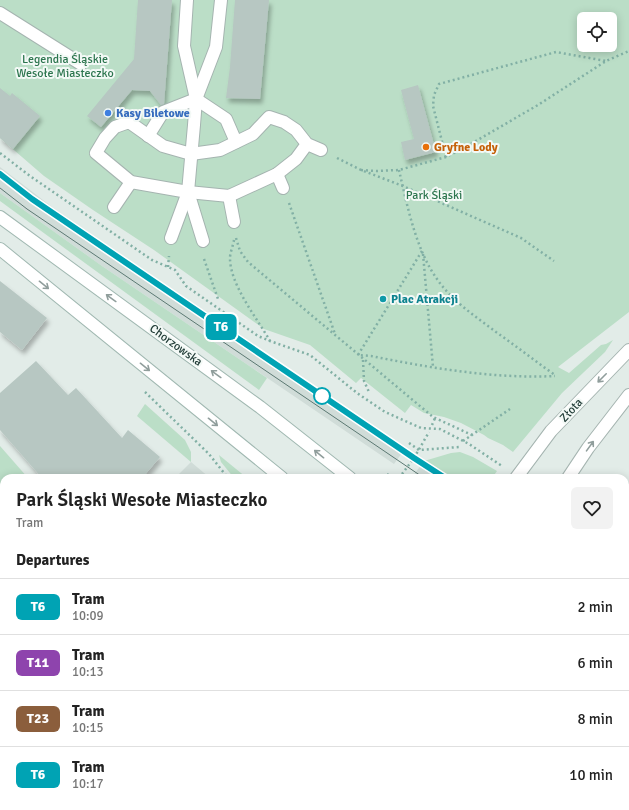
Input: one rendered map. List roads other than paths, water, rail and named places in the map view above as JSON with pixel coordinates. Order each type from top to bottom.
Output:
[{"type":"street","points":[[187,0],[184,46],[196,99],[226,119],[236,142]]},
{"type":"street","points":[[171,238],[188,192],[196,99],[216,48],[221,0]]},
{"type":"street","points":[[0,13],[81,64]]},
{"type":"street","points":[[148,136],[163,112],[196,99]]},
{"type":"street","points":[[307,144],[296,159],[277,174],[229,196],[188,192],[131,182],[96,154],[105,138],[115,127],[129,122],[163,146],[191,154],[220,150],[253,134],[269,118],[284,122],[296,130],[307,144],[321,150]]},
{"type":"street","points":[[277,174],[283,188]]},
{"type":"street","points":[[114,207],[131,182]]},
{"type":"street","points":[[188,192],[203,241]]},
{"type":"street","points":[[229,196],[234,222]]},
{"type":"street","name":"Chorzowska","points":[[0,217],[260,406],[345,474]]},
{"type":"street","points":[[0,249],[277,474]]},
{"type":"street","name":"Złota","points":[[517,474],[551,430],[629,350]]},
{"type":"street","points":[[571,474],[588,448],[629,395]]},
{"type":"tram line","points":[[0,174],[32,199],[439,474]]},
{"type":"tram line","name":"T6","points":[[0,174],[32,199],[439,474]]},
{"type":"tram line","points":[[0,188],[27,209],[418,474]]},
{"type":"place","name":"Kasy Biletowe","points":[[108,113]]},
{"type":"place","name":"Gryfne Lody","points":[[426,147]]},
{"type":"place","name":"Plac Atrakcji","points":[[383,299]]},
{"type":"park label","name":"Legendia Śląskie Wesołe Miasteczko","points":[[65,66]]},
{"type":"park label","name":"Park Śląski","points":[[434,195]]}]
